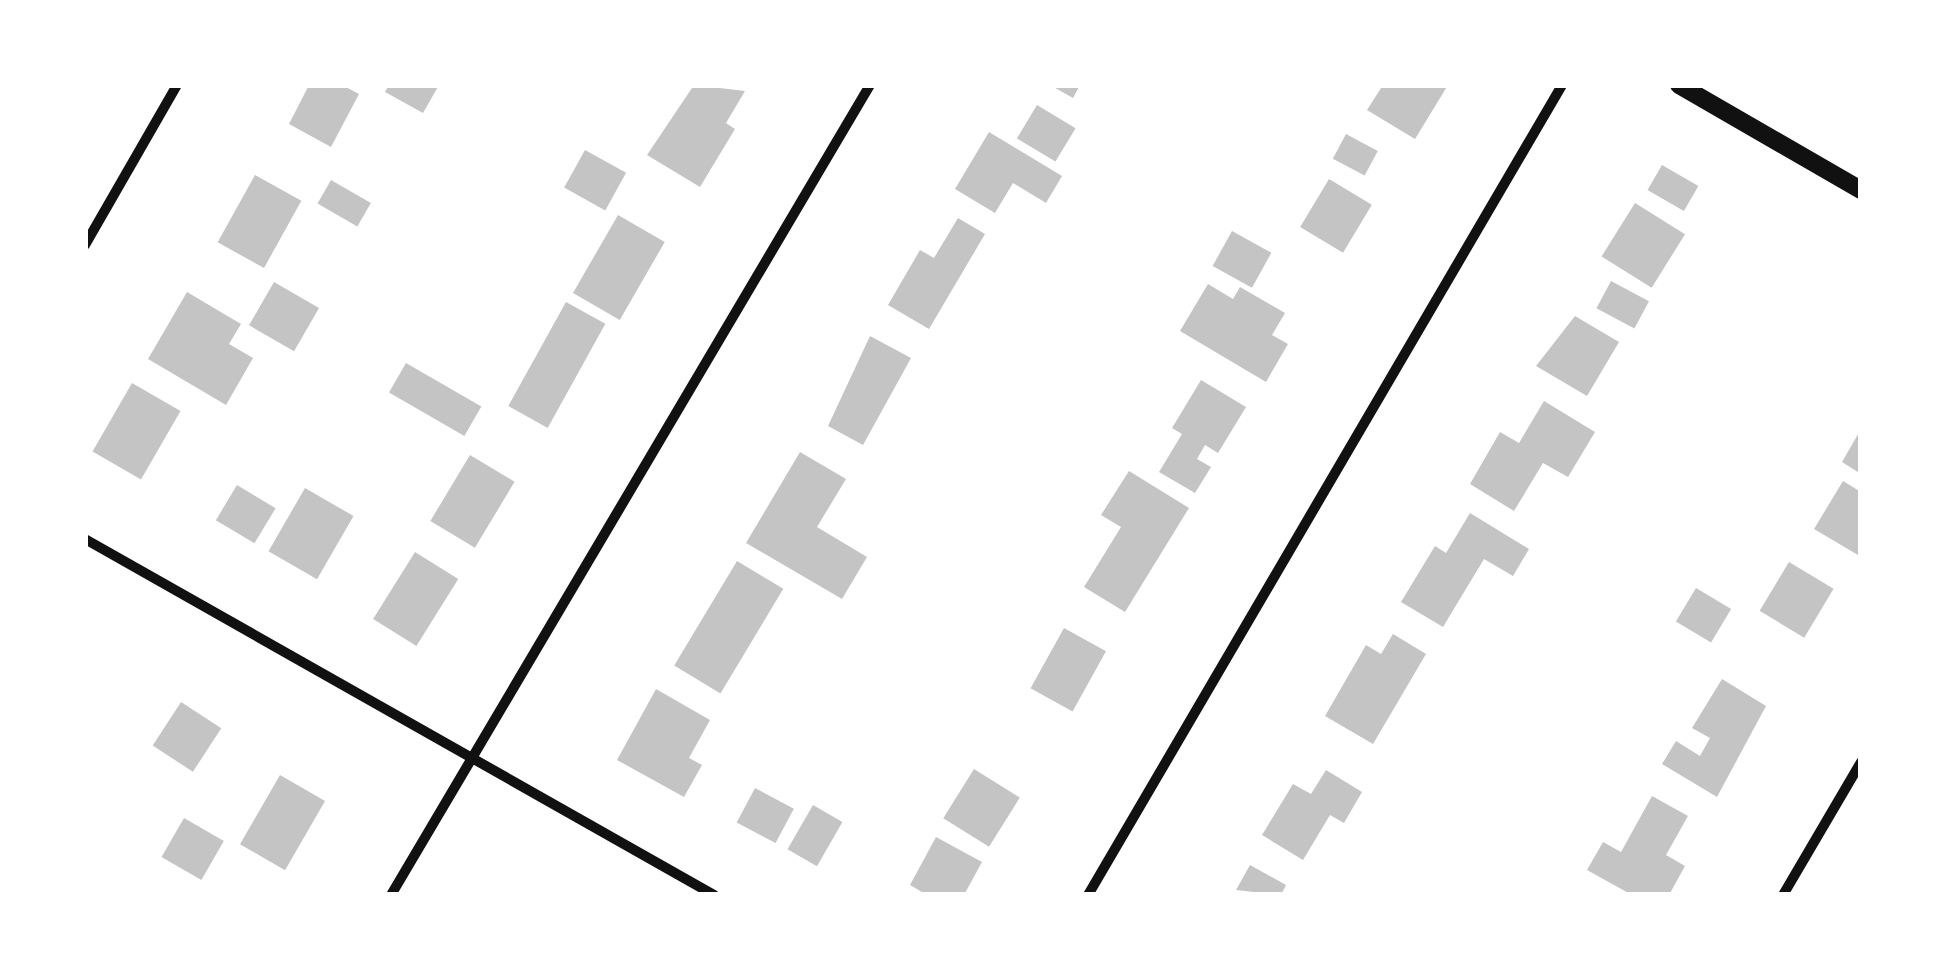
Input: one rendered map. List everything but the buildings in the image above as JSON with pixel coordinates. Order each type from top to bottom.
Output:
[{"type":"street","points":[[85,245],[177,85]]},
{"type":"street","points":[[391,895],[870,85]]},
{"type":"street","points":[[1088,895],[1562,85]]},
{"type":"street","points":[[1679,85],[1861,190]]},
{"type":"street","points":[[85,539],[714,895]]},
{"type":"street","points":[[1783,895],[1861,762]]}]
